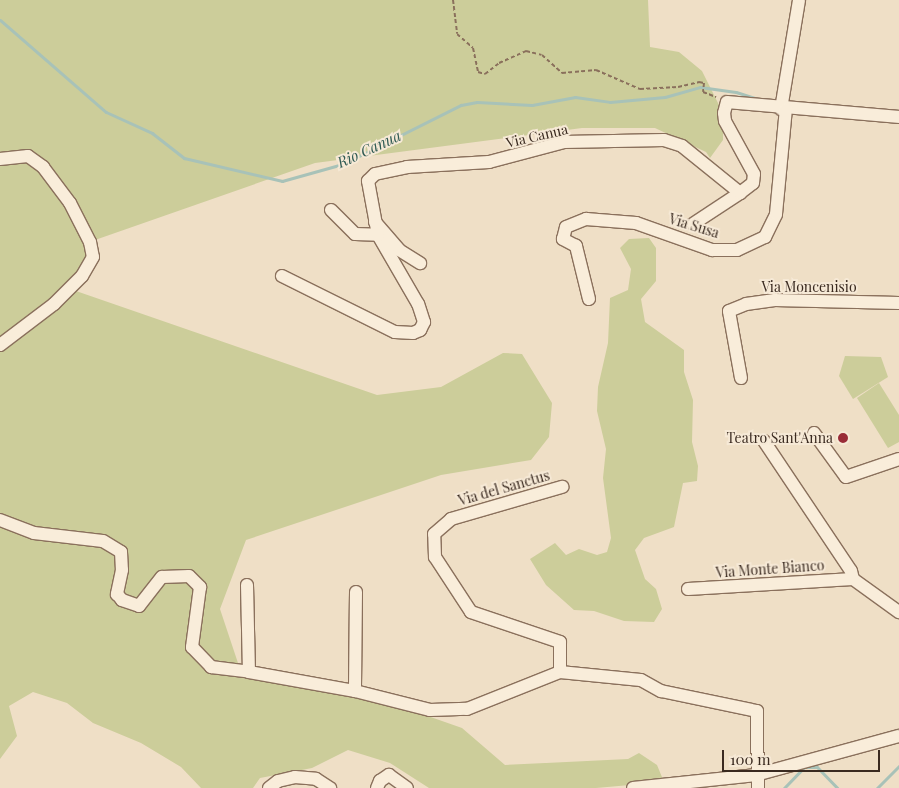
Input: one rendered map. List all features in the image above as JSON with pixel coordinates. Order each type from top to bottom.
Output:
[{"type":"street","points":[[784,109],[799,0]]},
{"type":"street","points":[[694,224],[753,183],[754,174],[725,121],[724,112],[727,102],[784,109],[899,117]]},
{"type":"street","name":"Via Susa","points":[[589,299],[576,246],[563,239],[566,227],[586,219],[636,223],[712,250],[737,250],[765,237],[776,214],[784,109]]},
{"type":"street","name":"Via Canua","points":[[282,276],[395,332],[413,333],[420,330],[424,322],[418,304],[377,229],[368,181],[375,174],[407,167],[489,162],[564,142],[604,139],[674,142],[740,193]]},
{"type":"street","points":[[0,159],[28,156],[43,167],[70,203],[90,242],[93,257],[82,276],[54,304],[0,345]]},
{"type":"street","points":[[331,210],[355,234],[377,229]]},
{"type":"street","name":"Via Canua","points":[[377,229],[398,250],[420,263]]},
{"type":"street","name":"Via Moncenisio","points":[[741,378],[729,311],[746,304],[775,300],[899,303]]},
{"type":"street","points":[[814,433],[846,477],[899,460]]},
{"type":"street","name":"Via Monte Bianco","points":[[764,441],[851,571],[853,579]]},
{"type":"street","name":"Via del Sanctus","points":[[560,672],[560,642],[470,612],[435,557],[434,534],[451,519],[562,487]]},
{"type":"street","points":[[0,520],[34,533],[103,541],[121,552],[122,570],[118,594],[122,600],[139,606],[162,578],[189,576],[200,587],[192,647],[211,667],[355,691],[430,710],[467,709],[560,672],[641,680],[661,692],[757,711],[757,782]]},
{"type":"street","name":"Via Monte Bianco","points":[[688,589],[853,579],[899,612]]},
{"type":"street","points":[[247,585],[248,672]]},
{"type":"street","points":[[355,691],[356,592]]},
{"type":"street","points":[[633,788],[757,782],[899,736]]},
{"type":"street","points":[[377,788],[380,781],[389,775],[407,788]]},
{"type":"street","points":[[269,788],[278,781],[295,777],[316,779],[330,788]]},
{"type":"path","points":[[454,0],[457,34],[473,48],[476,69],[485,74],[499,62],[526,51],[542,55],[562,73],[596,70],[640,89],[671,88],[699,82],[704,84],[703,91],[727,102]]},
{"type":"green space","points":[[0,0],[648,0],[650,47],[679,52],[702,71],[723,113],[723,140],[710,158],[706,152],[655,128],[582,128],[315,163],[95,240],[80,266],[76,291],[377,395],[441,387],[503,353],[522,354],[552,403],[549,437],[531,460],[441,475],[246,540],[220,609],[243,678],[385,701],[462,728],[505,765],[628,759],[639,753],[657,765],[664,782],[596,788],[429,788],[390,763],[348,750],[312,768],[260,778],[253,788],[201,788],[181,767],[141,743],[93,723],[67,703],[33,692],[9,706],[17,736],[0,759]]},
{"type":"green space","points":[[649,238],[656,248],[656,281],[641,299],[645,322],[684,350],[684,372],[693,400],[692,442],[698,466],[697,481],[683,483],[674,527],[644,538],[635,550],[645,579],[656,589],[662,609],[654,622],[624,621],[594,611],[574,610],[546,585],[530,559],[555,543],[566,555],[579,549],[597,555],[607,552],[611,538],[603,478],[606,449],[597,411],[598,387],[608,343],[610,298],[628,290],[631,269],[620,248],[629,239]]},
{"type":"green space","points":[[845,356],[881,357],[888,377],[853,399],[839,376]]},
{"type":"green space","points":[[879,383],[899,415],[899,442],[888,448],[857,398]]},
{"type":"waterway","name":"Rio Canua","points":[[0,20],[106,112],[152,133],[184,158],[282,181],[343,164],[461,105],[477,102],[532,105],[575,97],[610,102],[665,97],[700,87],[736,92],[757,99]]},
{"type":"waterway","points":[[877,788],[899,766]]},
{"type":"waterway","points":[[784,788],[804,767],[817,767],[837,788]]},
{"type":"place","name":"Teatro Sant'Anna","points":[[843,438]]}]
